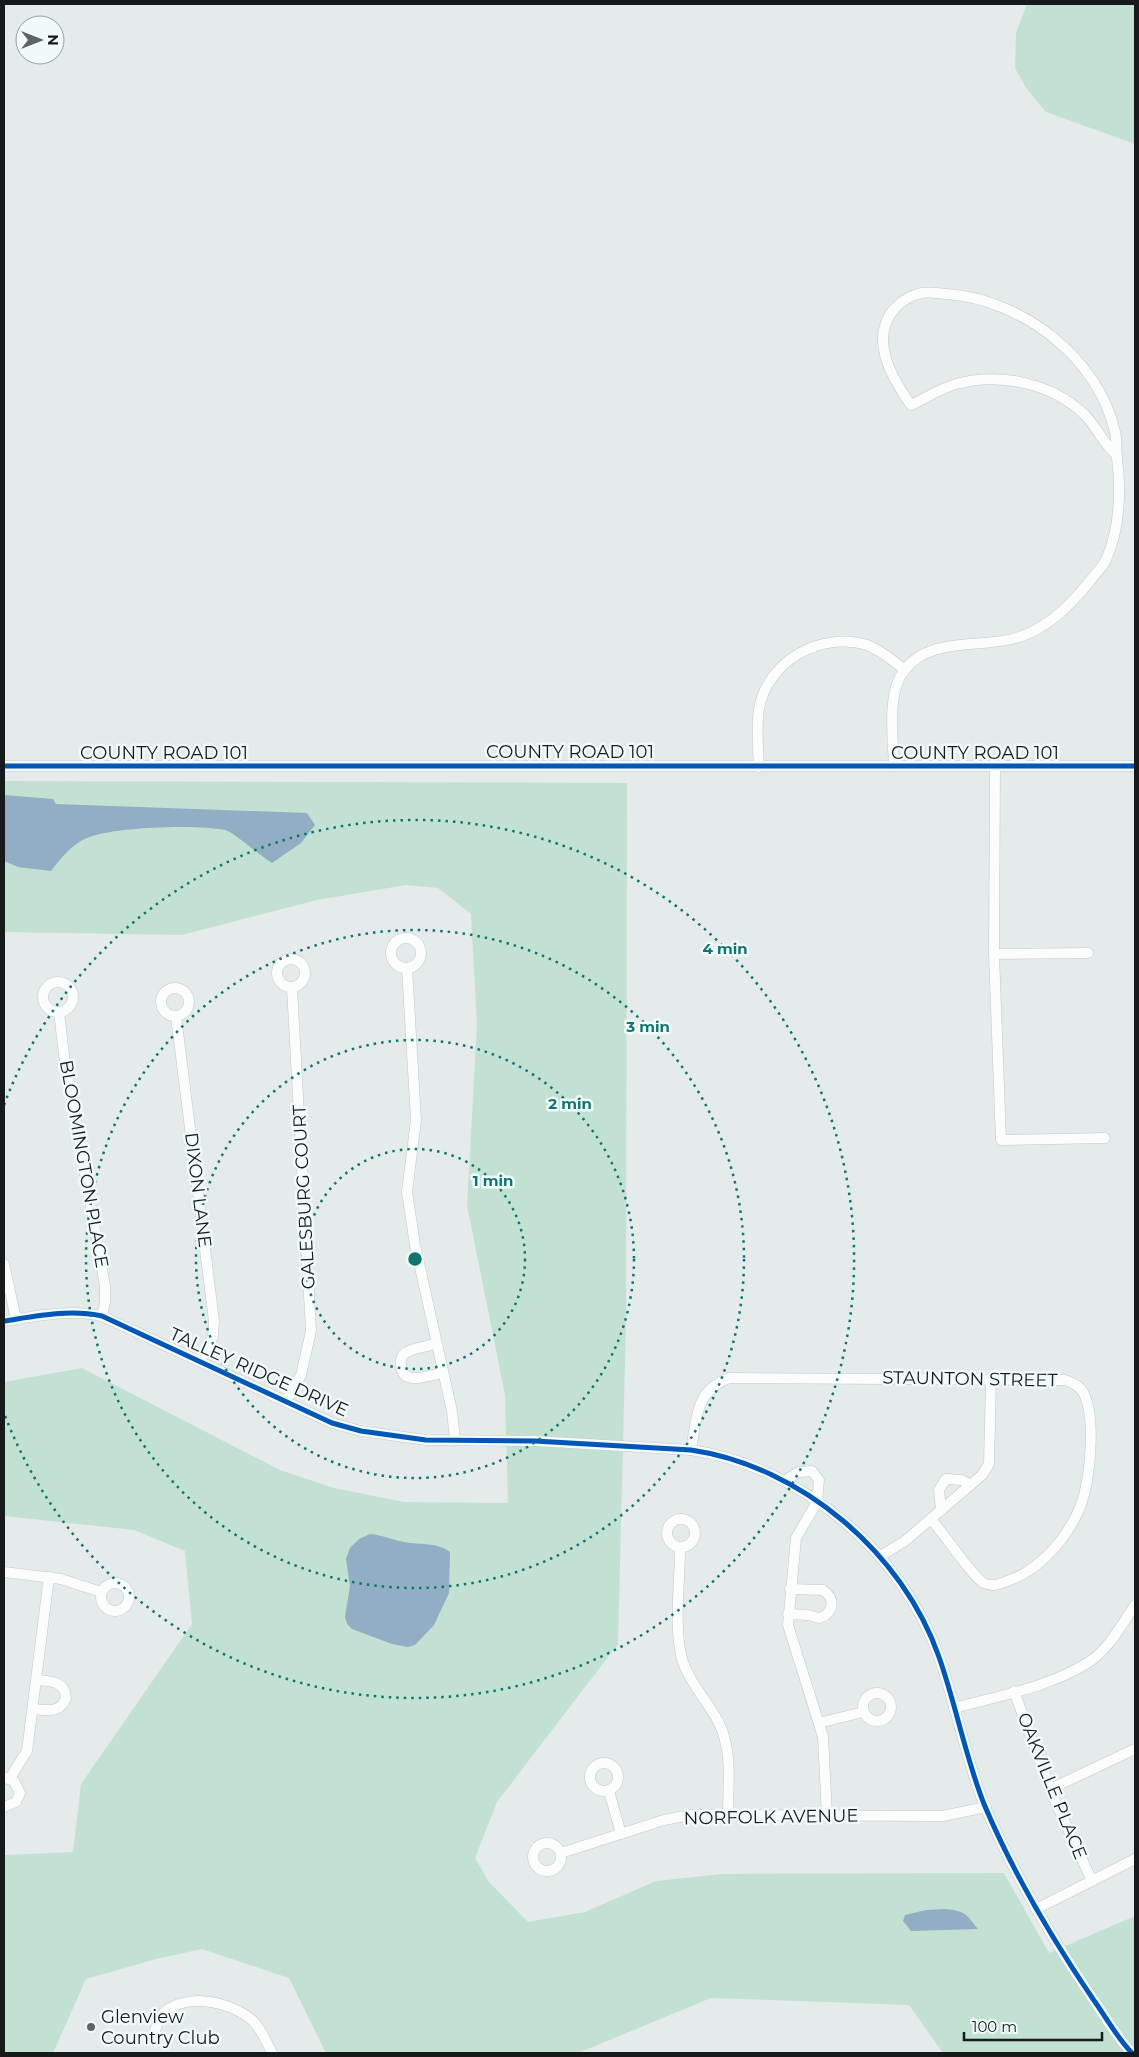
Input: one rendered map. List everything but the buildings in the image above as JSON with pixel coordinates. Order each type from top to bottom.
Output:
[{"type":"street","points":[[894,766],[893,709],[897,683],[905,670],[927,653],[943,648],[958,644],[997,642],[1027,635],[1043,627],[1072,604],[1105,562],[1118,518],[1119,468],[1116,432],[1109,412],[1093,382],[1078,361],[1055,338],[1025,318],[990,302],[968,296],[923,292],[903,300],[888,316],[882,339],[886,363],[899,388],[911,405],[955,384],[975,380],[1015,379],[1069,401],[1090,420],[1108,448],[1117,455]]},
{"type":"street","points":[[759,766],[758,722],[763,695],[775,674],[797,654],[825,642],[854,642],[878,650],[905,670]]},
{"type":"street","name":"COUNTY ROAD 101","points":[[4,766],[1135,766]]},
{"type":"street","points":[[995,766],[994,954],[1001,1140],[1105,1138]]},
{"type":"street","points":[[994,954],[1088,953]]},
{"type":"street","points":[[407,968],[416,1120],[407,1192],[415,1245],[452,1411],[455,1440]]},
{"type":"street","name":"GALESBURG COURT","points":[[286,1401],[302,1376],[311,1330],[292,988]]},
{"type":"street","name":"BLOOMINGTON PLACE","points":[[59,1012],[67,1075],[105,1286],[105,1302],[102,1316]]},
{"type":"street","name":"DIXON LANE","points":[[176,1016],[214,1321],[213,1337],[200,1360]]},
{"type":"street","points":[[4,1264],[16,1319]]},
{"type":"street","name":"TALLEY RIDGE DRIVE","points":[[4,1321],[63,1313],[84,1312],[102,1316],[332,1423],[361,1431],[399,1438],[535,1441],[691,1450],[716,1454],[744,1463],[784,1481],[817,1502],[848,1524],[879,1557],[903,1588],[922,1619],[939,1656],[966,1753],[986,1807],[1015,1871],[1066,1959],[1130,2052]]},
{"type":"street","points":[[436,1342],[407,1351],[402,1356],[401,1368],[404,1374],[416,1378],[443,1372]]},
{"type":"street","name":"STAUNTON STREET","points":[[691,1450],[702,1397],[712,1386],[730,1378],[1065,1380],[1076,1384],[1082,1391],[1087,1403],[1090,1433],[1087,1482],[1078,1511],[1058,1544],[1022,1576],[995,1586],[984,1583],[971,1572],[931,1519]]},
{"type":"street","points":[[879,1557],[905,1542],[982,1475],[989,1464],[991,1379]]},
{"type":"street","points":[[784,1481],[799,1472],[812,1471],[819,1480],[817,1502],[796,1538],[788,1625],[823,1737],[827,1816]]},
{"type":"street","points":[[941,1510],[939,1490],[946,1479],[962,1480],[970,1485]]},
{"type":"street","points":[[680,1548],[678,1621],[681,1656],[694,1684],[718,1722],[728,1748],[728,1815]]},
{"type":"street","points":[[4,1572],[61,1579],[101,1592]]},
{"type":"street","points":[[4,1806],[12,1805],[18,1798],[19,1788],[7,1778],[26,1751],[37,1680],[49,1577]]},
{"type":"street","points":[[788,1614],[808,1615],[819,1618],[830,1612],[832,1606],[832,1599],[823,1590],[790,1590]]},
{"type":"street","points":[[954,1708],[1055,1679],[1090,1662],[1108,1644],[1135,1605]]},
{"type":"street","points":[[33,1709],[53,1710],[59,1708],[66,1698],[62,1686],[57,1682],[37,1680]]},
{"type":"street","name":"OAKVILLE PLACE","points":[[1014,1691],[1050,1789],[1092,1881]]},
{"type":"street","points":[[818,1723],[863,1712]]},
{"type":"street","points":[[1050,1789],[1135,1749]]},
{"type":"street","points":[[609,1791],[620,1834]]},
{"type":"street","name":"NORFOLK AVENUE","points":[[561,1853],[681,1816],[943,1816],[986,1807]]},
{"type":"street","points":[[1036,1909],[1135,1859]]},
{"type":"street","points":[[153,2040],[159,2018],[174,2005],[192,2001],[211,2002],[242,2013],[255,2023],[272,2053]]},
{"type":"green space","points":[[1027,4],[1135,4],[1135,144],[1046,112],[1026,88],[1015,68],[1016,33]]},
{"type":"green space","points":[[4,781],[627,783],[626,1323],[618,1644],[497,1802],[475,1858],[489,1882],[528,1922],[585,1912],[656,1881],[722,1874],[1004,1873],[1049,1953],[1135,1916],[1135,2053],[943,2053],[909,2005],[711,1998],[578,2053],[326,2053],[289,1978],[202,1949],[156,1959],[86,1979],[53,2053],[4,2053],[4,1855],[73,1852],[81,1784],[192,1624],[185,1551],[134,1530],[4,1516],[4,1382],[82,1368],[280,1470],[334,1488],[404,1502],[508,1503],[505,1395],[467,1206],[477,1025],[471,914],[438,888],[406,885],[317,900],[182,935],[4,932]]},
{"type":"water","points":[[4,795],[53,799],[56,804],[307,813],[315,825],[301,843],[272,863],[225,830],[176,827],[115,831],[87,838],[71,848],[51,871],[18,867],[4,861]]},
{"type":"water","points":[[370,1534],[404,1542],[434,1545],[450,1552],[449,1593],[434,1625],[415,1645],[408,1647],[392,1644],[352,1629],[347,1624],[345,1617],[350,1586],[346,1559],[350,1548],[359,1539]]},
{"type":"water","points":[[946,1909],[965,1914],[978,1929],[911,1931],[903,1921],[905,1915],[926,1910]]},
{"type":"cycle path","points":[[4,766],[1135,766]]},
{"type":"cycle path","points":[[4,1321],[65,1313],[102,1316],[332,1423],[361,1431],[426,1440],[535,1441],[691,1450],[732,1459],[771,1474],[808,1495],[843,1520],[874,1550],[901,1583],[923,1619],[945,1675],[977,1786],[1007,1855],[1077,1976],[1116,2034],[1132,2053]]},
{"type":"place","name":"Glenview Country Club","points":[[91,2027]]}]
